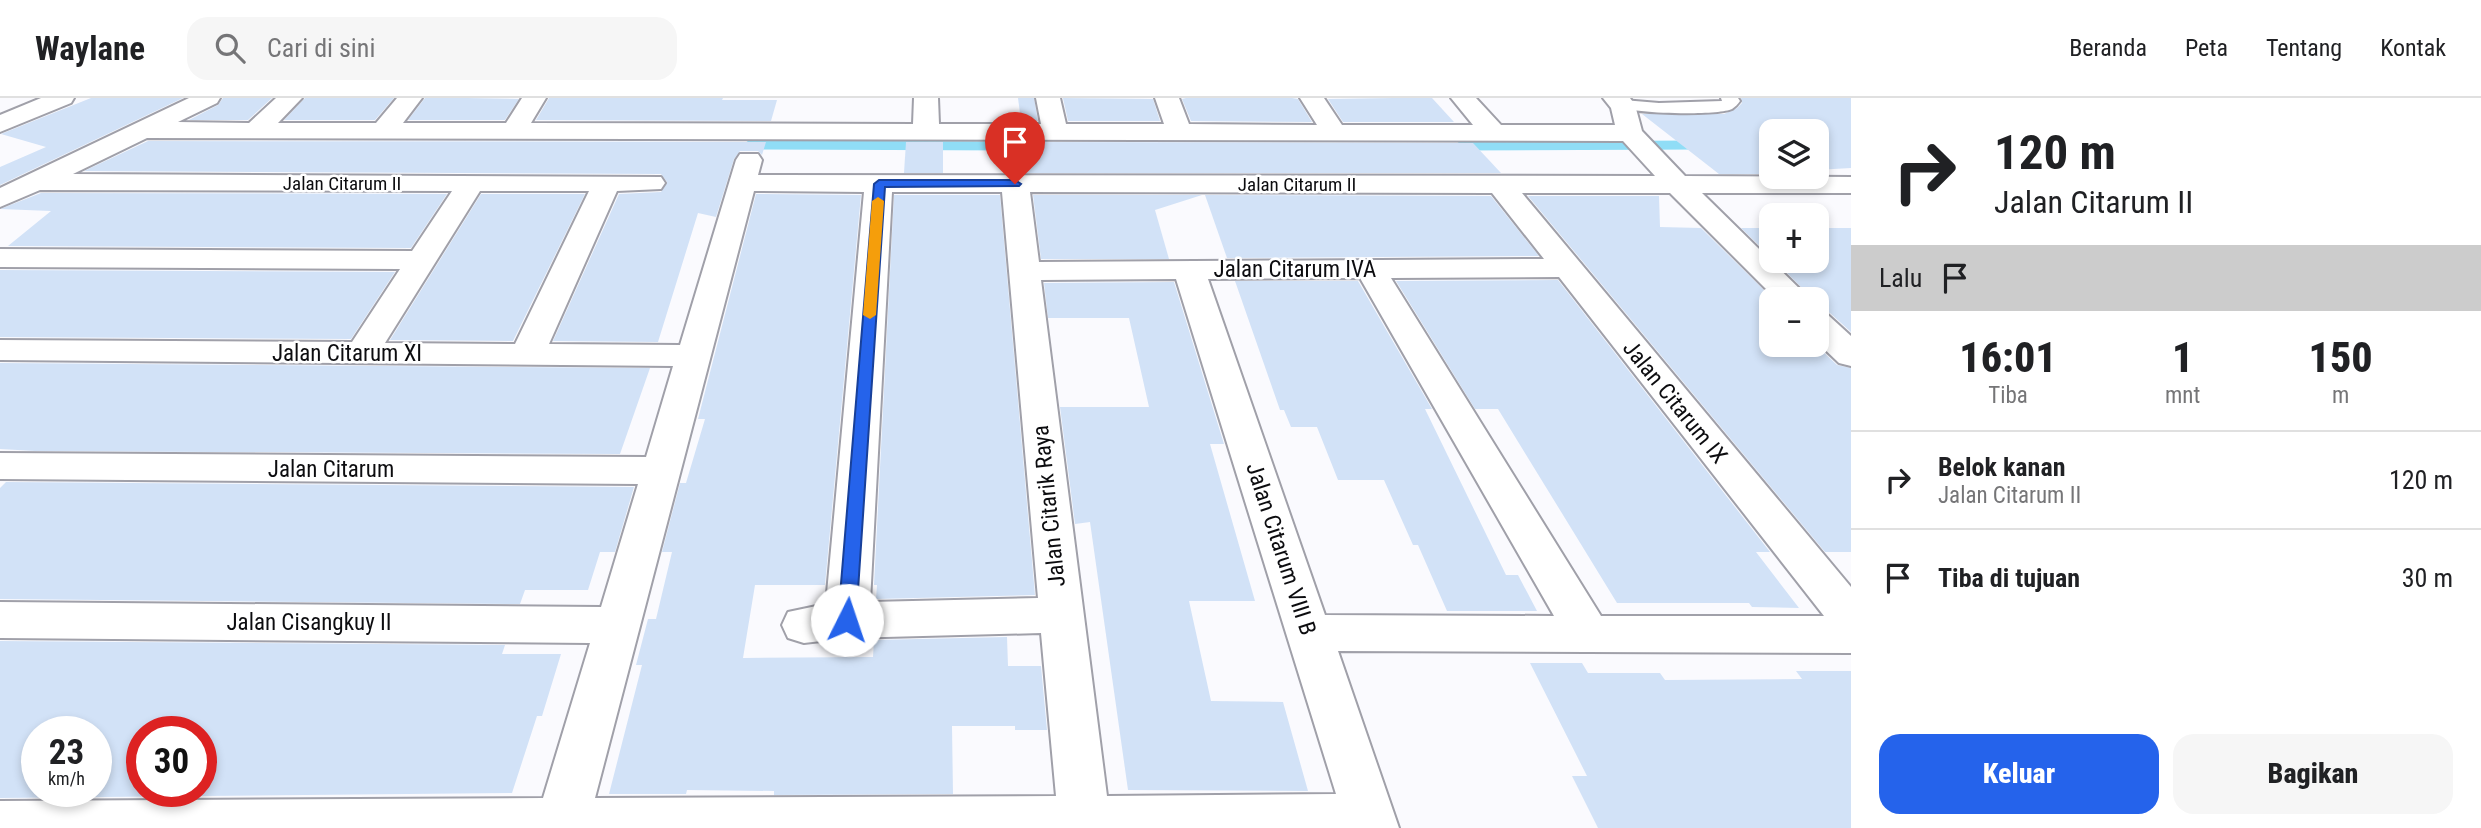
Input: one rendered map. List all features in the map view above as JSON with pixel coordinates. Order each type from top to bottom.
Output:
[{"type":"street","points":[[0,124],[61,98]]},
{"type":"street","points":[[0,199],[208,98]]},
{"type":"street","points":[[256,130],[290,98]]},
{"type":"street","points":[[383,131],[410,98]]},
{"type":"street","points":[[514,131],[534,98]]},
{"type":"street","points":[[926,98],[926,132]]},
{"type":"street","points":[[1048,98],[1055,132]]},
{"type":"street","points":[[1167,98],[1180,133]]},
{"type":"street","points":[[1312,98],[1335,133]]},
{"type":"street","points":[[1463,98],[1494,134]]},
{"type":"street","points":[[1619,102],[1638,142],[1678,186],[1782,287]]},
{"type":"street","points":[[142,130],[514,131],[640,120],[752,151]]},
{"type":"street","points":[[562,822],[752,151],[790,120],[926,132],[1494,134],[1638,142]]},
{"type":"street","name":"Jalan Citarum II","points":[[752,151],[879,184],[1847,187]]},
{"type":"street","name":"Jalan Citarum II","points":[[33,182],[651,183]]},
{"type":"street","points":[[362,353],[471,183]]},
{"type":"street","points":[[527,355],[607,183]]},
{"type":"street","points":[[847,620],[879,184]]},
{"type":"street","name":"Jalan Citarik Raya","points":[[1015,184],[1084,824]]},
{"type":"street","name":"Jalan Citarum IX","points":[[1500,184],[1851,618]]},
{"type":"street","points":[[0,258],[421,260]]},
{"type":"street","name":"Jalan Citarum IVA","points":[[1024,271],[1566,268]]},
{"type":"street","points":[[1370,269],[1588,634]]},
{"type":"street","name":"Jalan Citarum VIII B","points":[[1189,270],[1371,823]]},
{"type":"street","points":[[1829,334],[1851,355]]},
{"type":"street","name":"Jalan Citarum XI","points":[[0,350],[694,356]]},
{"type":"street","name":"Jalan Citarum","points":[[0,466],[662,471]]},
{"type":"street","points":[[804,625],[847,620],[1061,615]]},
{"type":"street","name":"Jalan Cisangkuy II","points":[[0,620],[618,625]]},
{"type":"street","points":[[1309,633],[1851,635]]},
{"type":"street","points":[[0,826],[562,822],[1371,823]]},
{"type":"lane","points":[[1619,102],[1659,108],[1726,106],[1732,101],[1728,98]]},
{"type":"building","points":[[91,98],[183,98],[0,185],[0,167],[46,147],[1,134]]},
{"type":"building","points":[[223,98],[272,98],[248,120],[189,120],[218,105]]},
{"type":"building","points":[[305,98],[394,98],[375,120],[284,120]]},
{"type":"building","points":[[425,98],[519,99],[505,120],[408,120]]},
{"type":"building","points":[[549,98],[777,100],[771,121],[536,120]]},
{"type":"building","points":[[1018,98],[1034,98],[1038,121],[1021,121]]},
{"type":"building","points":[[1063,98],[1153,99],[1160,121],[1068,121]]},
{"type":"building","points":[[1432,98],[1454,122],[1343,122],[1328,99]]},
{"type":"building","points":[[1741,98],[1851,98],[1851,168],[1829,169],[1829,119],[1759,119],[1759,174],[1719,174],[1642,114],[1724,114],[1742,103]]},
{"type":"building","points":[[1182,99],[1298,99],[1312,122],[1191,121]]},
{"type":"building","points":[[148,141],[766,142],[762,155],[758,151],[740,151],[734,159],[716,217],[698,213],[658,342],[553,341],[619,194],[661,192],[667,182],[661,174],[84,171]]},
{"type":"building","points":[[906,142],[943,142],[943,173],[904,173]]},
{"type":"building","points":[[1024,142],[1473,143],[1501,173],[1027,173]]},
{"type":"building","points":[[41,193],[447,194],[411,248],[8,246],[51,211],[0,209]]},
{"type":"building","points":[[481,194],[585,194],[513,341],[390,340]]},
{"type":"building","points":[[756,194],[861,195],[825,585],[755,585],[743,658],[873,657],[874,640],[1007,637],[1008,666],[1041,666],[1047,730],[1015,730],[1015,726],[952,726],[953,794],[774,795],[774,791],[687,790],[686,794],[609,794],[642,665],[636,665],[648,619],[656,619],[672,552],[662,552],[680,483],[686,483],[705,419],[698,419]]},
{"type":"building","points":[[894,195],[1000,195],[1035,595],[876,599],[877,585],[874,585]]},
{"type":"building","points":[[1033,195],[1202,195],[1155,210],[1169,259],[1041,259]]},
{"type":"building","points":[[1205,195],[1491,196],[1539,256],[1227,258]]},
{"type":"building","points":[[1528,196],[1659,196],[1660,227],[1701,228],[1761,287],[1759,357],[1829,357],[1837,365],[1851,368],[1851,552],[1825,552]]},
{"type":"building","points":[[1741,228],[1759,228],[1759,245]]},
{"type":"building","points":[[1829,228],[1851,228],[1851,332],[1829,313],[1829,287],[1801,287],[1787,273],[1829,273]]},
{"type":"building","points":[[0,270],[395,272],[351,339],[0,337]]},
{"type":"building","points":[[1558,280],[1770,552],[1756,552],[1799,608],[1752,607],[1749,603],[1617,603],[1498,409],[1475,409],[1396,281]]},
{"type":"building","points":[[1235,281],[1358,281],[1432,409],[1425,409],[1506,575],[1518,575],[1537,611],[1447,611],[1418,545],[1413,545],[1384,480],[1338,480],[1317,427],[1291,427],[1284,410],[1280,410]]},
{"type":"building","points":[[1174,282],[1224,444],[1210,444],[1255,601],[1189,601],[1211,701],[1283,702],[1308,791],[1128,790],[1090,522],[1075,524],[1060,407],[1149,407],[1129,318],[1048,318],[1044,283]]},
{"type":"building","points":[[0,363],[650,368],[620,454],[35,451],[0,449]]},
{"type":"building","points":[[6,482],[634,487],[615,552],[600,552],[588,590],[525,590],[520,604],[0,599],[0,488]]},
{"type":"building","points":[[0,641],[505,645],[502,654],[561,654],[542,716],[537,716],[512,793],[217,796],[217,716],[126,716],[126,797],[112,797],[112,716],[21,716],[21,798],[0,798]]},
{"type":"building","points":[[1530,663],[1582,663],[1588,673],[1660,673],[1665,680],[1802,679],[1796,671],[1851,671],[1851,828],[1598,828],[1572,776],[1587,776]]},
{"type":"waterway","points":[[750,145],[1040,146]]},
{"type":"waterway","points":[[1461,146],[1698,145]]},
{"type":"slow traffic","points":[[870,315],[878,201]]},
{"type":"route","points":[[847,620],[879,184],[1015,184]]}]
